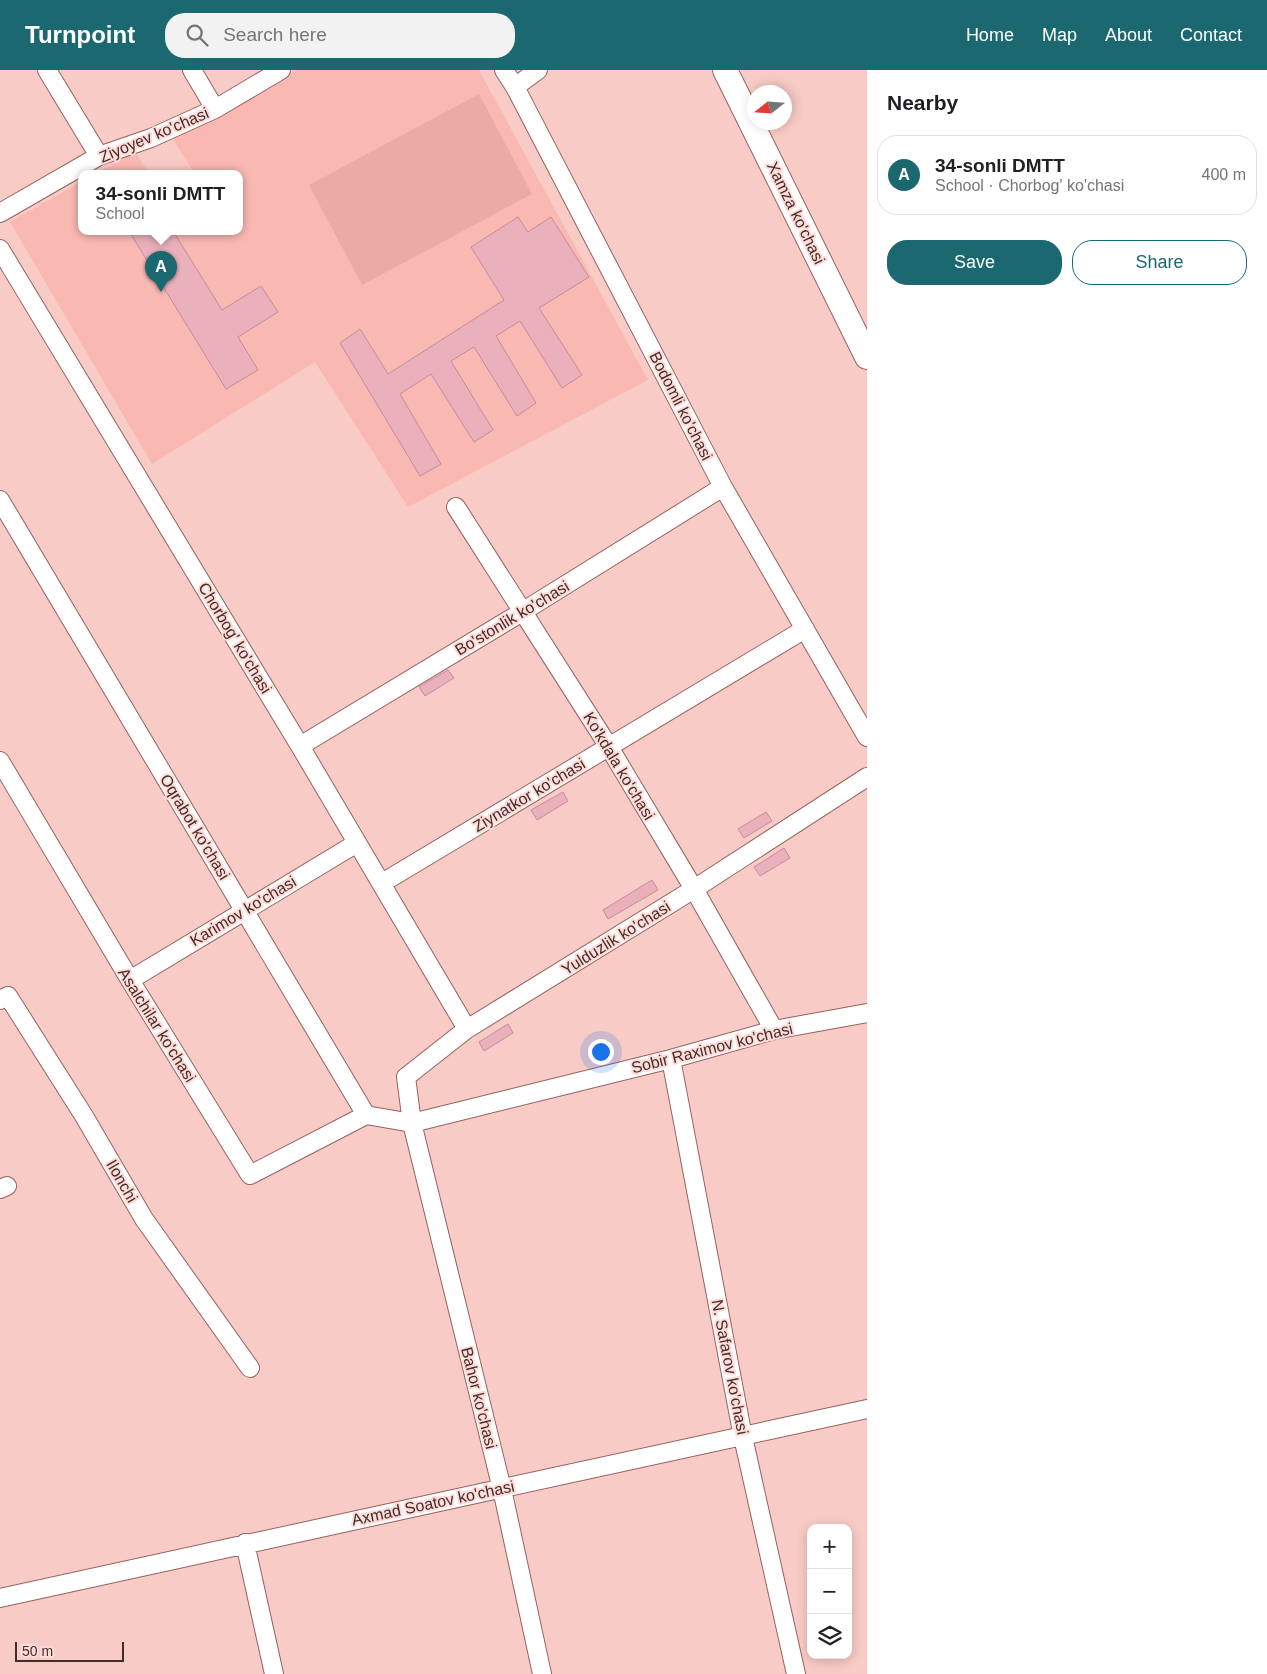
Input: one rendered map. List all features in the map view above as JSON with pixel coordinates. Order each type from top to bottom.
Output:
[{"type":"main road","name":"Xamza ko'chasi","points":[[726,70],[867,357]]},
{"type":"street","points":[[47,70],[99,156]]},
{"type":"street","points":[[192,70],[215,109]]},
{"type":"street","name":"Ziyoyev ko'chasi","points":[[0,213],[99,156],[151,138],[215,109],[282,70]]},
{"type":"street","name":"Bodomli ko'chasi","points":[[504,70],[515,87],[723,487],[867,737]]},
{"type":"street","points":[[515,87],[538,70]]},
{"type":"street","name":"Chorbog' ko'chasi","points":[[0,249],[300,746],[467,1029]]},
{"type":"street","name":"Bo'stonlik ko'chasi","points":[[300,746],[522,612],[723,487]]},
{"type":"street","name":"Oqrabot ko'chasi","points":[[0,500],[366,1115]]},
{"type":"street","name":"Ko'kdala ko'chasi","points":[[456,507],[609,747],[774,1030]]},
{"type":"street","name":"Ziynatkor ko'chasi","points":[[382,883],[805,629]]},
{"type":"street","name":"Asalchilar ko'chasi","points":[[0,762],[130,980],[250,1175],[366,1115]]},
{"type":"street","name":"Yulduzlik ko'chasi","points":[[412,1123],[406,1077],[467,1029],[694,890],[867,777]]},
{"type":"street","name":"Karimov ko'chasi","points":[[130,980],[357,842]]},
{"type":"street","name":"Ilonchi","points":[[0,1000],[8,996],[84,1116],[144,1219],[250,1368]]},
{"type":"street","name":"Sobir Raximov ko'chasi","points":[[412,1123],[774,1030],[867,1013]]},
{"type":"street","name":"N. Safarov ko'chasi","points":[[671,1058],[743,1437],[796,1674]]},
{"type":"street","points":[[366,1115],[412,1123]]},
{"type":"street","name":"Bahor ko'chasi","points":[[412,1123],[502,1489],[542,1674]]},
{"type":"street","name":"Axmad Soatov ko'chasi","points":[[0,1598],[245,1543],[867,1409]]},
{"type":"street","points":[[245,1543],[274,1674]]},
{"type":"shaded area","points":[[296,70],[479,70],[648,380],[408,507],[315,362],[152,464],[10,222],[78,183],[78,235],[243,235],[243,170],[192,170],[173,139]]},
{"type":"shaded area","points":[[479,94],[532,194],[362,285],[309,185]]},
{"type":"shaded area","points":[[135,152],[147,170],[102,170]]},
{"type":"building","points":[[518,217],[528,232],[551,217],[589,277],[539,308],[582,375],[562,388],[520,321],[496,336],[536,403],[517,416],[474,347],[451,361],[493,430],[474,442],[431,374],[400,394],[441,464],[420,476],[340,343],[360,329],[388,374],[504,300],[471,247]]},
{"type":"building","points":[[131,235],[175,235],[222,310],[261,286],[278,312],[238,337],[258,370],[226,389]]},
{"type":"building","points":[[448,670],[454,678],[425,696],[419,687]]},
{"type":"building","points":[[563,792],[568,801],[537,820],[531,810]]},
{"type":"building","points":[[766,812],[772,821],[744,838],[738,829]]},
{"type":"building","points":[[784,848],[790,858],[760,876],[754,867]]},
{"type":"building","points":[[652,880],[658,890],[608,919],[603,910]]},
{"type":"building","points":[[508,1024],[513,1033],[484,1051],[479,1042]]},
{"type":"place","name":"34-sonli DMTT","points":[[161,292]]}]
